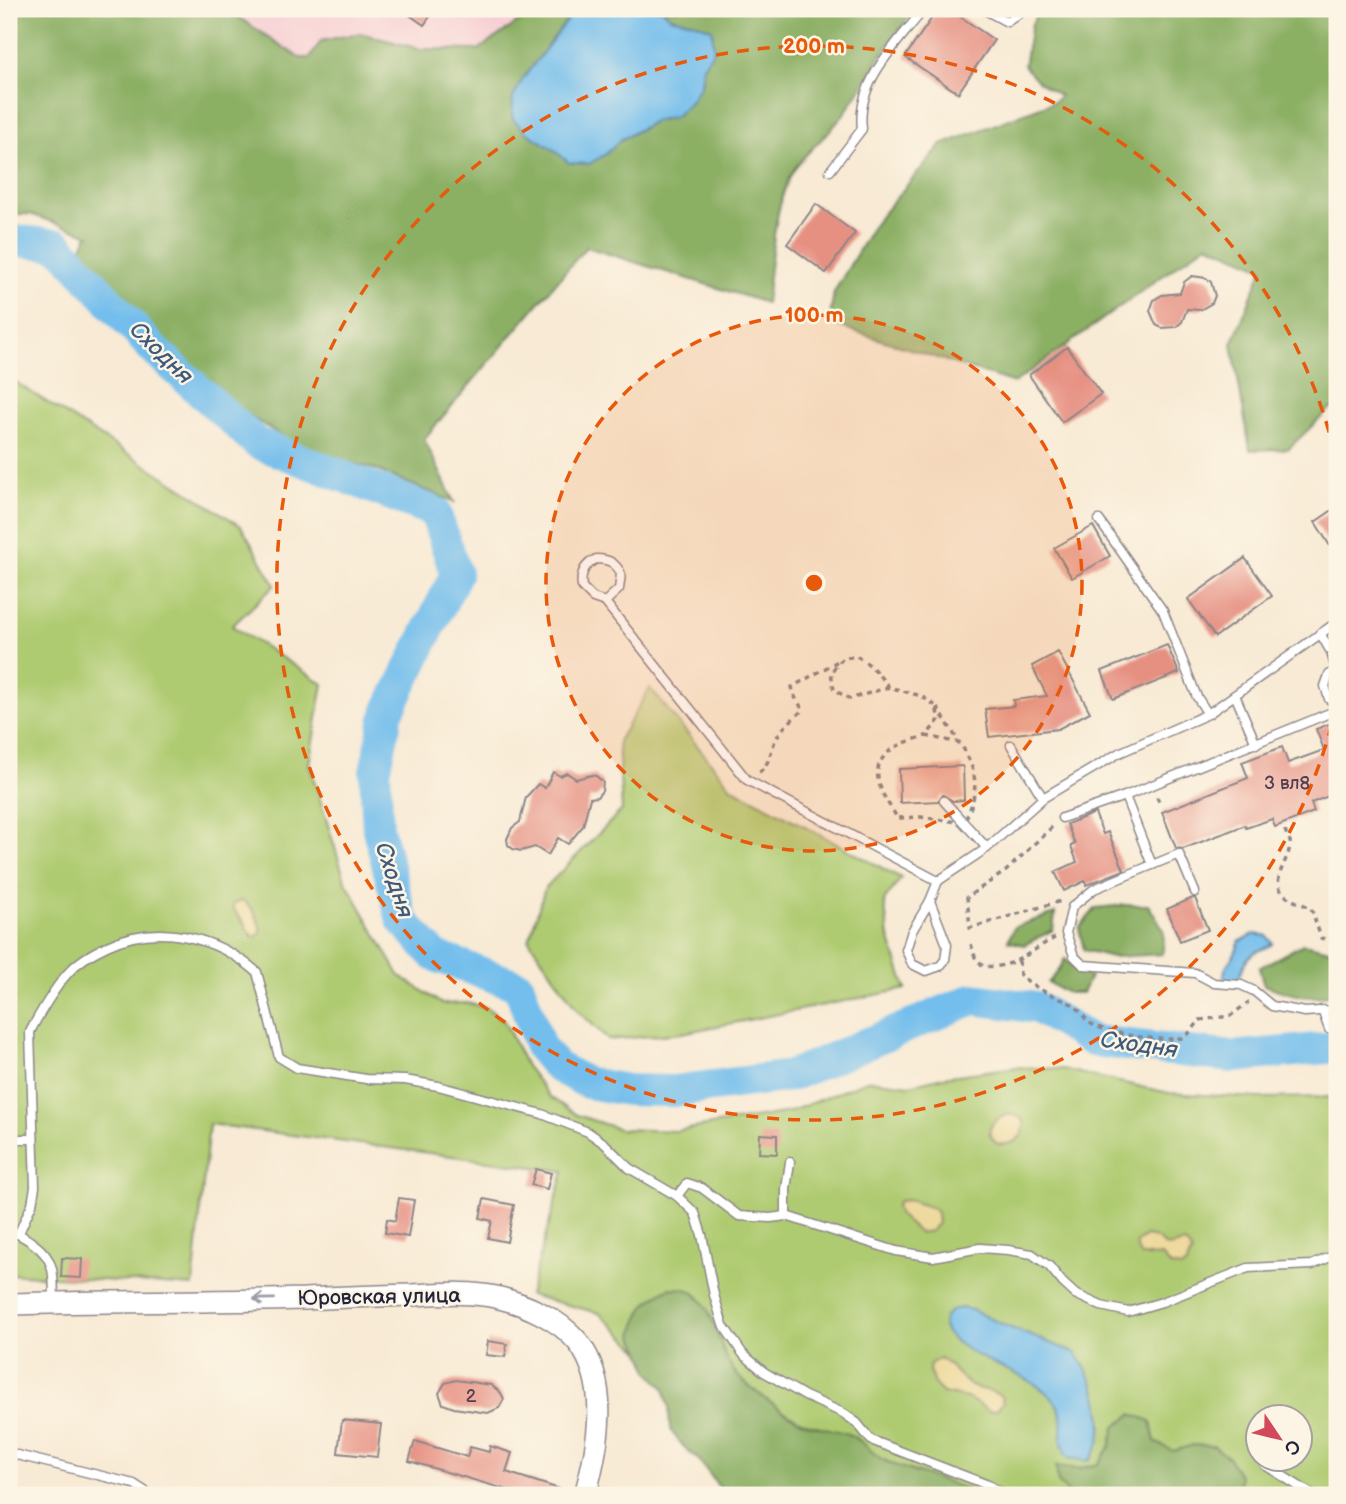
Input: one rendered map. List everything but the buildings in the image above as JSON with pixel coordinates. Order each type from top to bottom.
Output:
[{"type":"street","name":"Юровская улица","points":[[9,1304],[301,1299],[455,1293],[495,1297],[527,1307],[547,1317],[579,1343],[591,1364],[598,1386],[594,1464],[585,1495]]},
{"type":"lane","points":[[830,171],[862,129],[860,116],[864,92],[924,9]]},
{"type":"lane","points":[[983,9],[1007,22],[1025,9]]},
{"type":"lane","points":[[1099,520],[1163,611],[1197,697],[1208,714]]},
{"type":"lane","points":[[605,601],[620,589],[621,574],[613,562],[596,559],[588,563],[583,570],[582,587],[593,598],[605,601],[747,780],[938,881]]},
{"type":"lane","points":[[930,901],[947,945],[947,953],[940,965],[926,971],[912,964],[906,950],[912,931],[930,901],[938,881],[987,848],[1042,798],[1119,753],[1208,714],[1337,622]]},
{"type":"lane","points":[[1320,634],[1331,652],[1337,670],[1329,675],[1325,686],[1329,699],[1337,704]]},
{"type":"lane","points":[[1236,695],[1255,744]]},
{"type":"lane","points":[[1062,818],[1125,796],[1337,710]]},
{"type":"lane","points":[[1010,745],[1042,798]]},
{"type":"lane","points":[[1125,796],[1152,865]]},
{"type":"lane","points":[[944,801],[987,848]]},
{"type":"lane","points":[[1195,892],[1179,854],[1094,889],[1072,907],[1066,933],[1074,956],[1083,965],[1195,973],[1214,983],[1241,985],[1254,991],[1272,1006],[1305,1012],[1334,1010]]},
{"type":"lane","points":[[19,1233],[32,1204],[35,1188],[30,1032],[38,1016],[67,974],[89,954],[134,935],[184,934],[230,953],[257,972],[279,1057],[297,1068],[366,1079],[405,1080],[426,1084],[542,1114],[588,1132],[605,1144],[629,1168],[677,1196],[695,1213],[723,1325],[743,1354],[764,1372],[843,1413],[857,1423],[871,1440],[988,1485],[1005,1495]]},
{"type":"lane","points":[[1322,1010],[1329,1029]]},
{"type":"lane","points":[[9,1139],[33,1139]]},
{"type":"lane","points":[[786,1216],[790,1162]]},
{"type":"lane","points":[[677,1196],[687,1183],[702,1188],[739,1216],[786,1216],[895,1251],[933,1257],[980,1248],[1032,1254],[1049,1266],[1062,1283],[1076,1294],[1101,1306],[1128,1312],[1162,1303],[1248,1268],[1312,1265],[1337,1254]]},
{"type":"lane","points":[[9,1231],[19,1233],[38,1247],[52,1264],[54,1302]]},
{"type":"lane","points":[[9,1453],[134,1484],[151,1495]]},
{"type":"lane","points":[[1276,1472],[1313,1495]]},
{"type":"path","points":[[747,780],[766,768],[776,740],[803,710],[792,687],[843,658],[857,656],[871,666],[889,687]]},
{"type":"path","points":[[843,658],[831,672],[834,690],[850,699],[889,687],[921,696],[936,706],[970,758],[974,771],[974,802],[964,823],[921,817],[897,818],[881,791],[877,773],[884,755],[903,742],[926,736],[960,743]]},
{"type":"path","points":[[926,736],[939,720],[936,706]]},
{"type":"path","points":[[1062,818],[1006,871],[967,897],[970,928],[1050,903],[1084,898]]},
{"type":"path","points":[[1284,830],[1290,840],[1278,883],[1283,894],[1311,908],[1321,938],[1331,942],[1337,940]]},
{"type":"path","points":[[971,944],[975,957],[983,966],[998,968],[1019,961],[1034,948],[1066,933]]},
{"type":"path","points":[[1019,961],[1020,975],[1038,990],[1075,1006],[1097,1027],[1126,1036],[1181,1038],[1200,1020],[1230,1016],[1252,1000],[1262,998]]},
{"type":"shaded area","points":[[195,9],[557,9],[495,86],[384,79],[271,51]]},
{"type":"green space","points":[[9,9],[226,9],[300,58],[310,58],[321,41],[360,33],[420,49],[478,50],[537,9],[576,9],[547,46],[526,132],[569,162],[606,154],[620,140],[655,121],[676,116],[701,86],[703,66],[714,50],[693,22],[670,17],[662,9],[917,9],[896,34],[843,115],[793,171],[779,209],[766,303],[586,247],[424,439],[454,502],[374,469],[309,453],[240,410],[165,347],[78,255],[90,235],[30,214],[9,215]]},
{"type":"green space","points":[[1039,9],[1337,9],[1337,408],[1330,409],[1288,449],[1250,450],[1232,344],[1263,268],[1207,244],[1014,383],[829,323],[834,292],[875,223],[941,145],[1054,102],[1060,96],[1039,82],[1024,66],[1031,26]]},
{"type":"green space","points":[[9,378],[241,526],[275,585],[232,626],[323,684],[309,764],[345,880],[399,975],[442,1004],[467,1003],[487,1008],[504,1021],[526,1066],[550,1097],[577,1115],[619,1129],[676,1131],[789,1112],[869,1080],[910,1085],[943,1077],[1016,1067],[1061,1069],[1169,1093],[1259,1098],[1337,1097],[1337,1495],[796,1495],[599,1313],[529,1295],[564,1171],[209,1124],[193,1286],[9,1274]]},
{"type":"green space","points":[[650,688],[731,787],[901,878],[884,901],[889,937],[906,989],[682,1033],[609,1040],[578,1011],[529,940],[545,888],[622,810],[618,741]]},
{"type":"green space","points":[[1148,905],[1164,930],[1163,954],[1112,957],[1084,950],[1079,928],[1096,908]]},
{"type":"green space","points":[[1055,913],[1053,930],[1024,945],[1008,941],[1014,927]]},
{"type":"green space","points":[[1303,944],[1337,949],[1337,991],[1310,997],[1264,985],[1259,968]]},
{"type":"green space","points":[[1065,959],[1078,972],[1090,977],[1082,993],[1068,993],[1048,983]]},
{"type":"green space","points":[[670,1288],[689,1290],[700,1298],[712,1319],[732,1369],[772,1403],[806,1423],[853,1436],[882,1459],[893,1464],[954,1484],[977,1495],[725,1495],[698,1459],[670,1430],[669,1407],[664,1388],[650,1373],[633,1334],[646,1306]]},
{"type":"green space","points":[[1132,1414],[1151,1421],[1155,1442],[1173,1451],[1193,1445],[1214,1446],[1229,1458],[1240,1477],[1238,1495],[1070,1495],[1058,1482],[1056,1466],[1078,1469],[1098,1464],[1110,1447],[1115,1427]]},
{"type":"sand","points":[[242,900],[253,910],[258,920],[260,934],[256,938],[233,908],[232,904]]},
{"type":"sand","points":[[1006,1115],[1016,1115],[1024,1121],[1023,1132],[1013,1142],[997,1144],[990,1136],[990,1128],[996,1120]]},
{"type":"sand","points":[[908,1200],[933,1208],[937,1213],[938,1223],[931,1231],[919,1233],[899,1215],[896,1206],[899,1201]]},
{"type":"sand","points":[[1146,1236],[1156,1238],[1167,1247],[1185,1243],[1192,1252],[1186,1265],[1181,1268],[1171,1266],[1162,1256],[1141,1256],[1137,1242]]},
{"type":"sand","points":[[940,1358],[970,1385],[1001,1396],[1003,1402],[997,1410],[990,1411],[967,1398],[943,1393],[934,1384],[929,1370],[930,1364]]},
{"type":"water","points":[[576,9],[662,9],[670,17],[712,29],[714,50],[703,66],[701,85],[690,102],[676,116],[655,121],[620,140],[606,154],[589,164],[569,163],[526,132],[512,118],[513,98],[522,80]]},
{"type":"water","points":[[1254,934],[1267,936],[1273,943],[1251,955],[1234,983],[1225,982],[1226,966],[1235,954],[1239,942]]},
{"type":"water","points":[[961,1308],[972,1310],[1076,1353],[1096,1392],[1102,1421],[1097,1449],[1089,1461],[1068,1458],[1062,1444],[1059,1409],[1049,1395],[1027,1380],[974,1354],[951,1337],[944,1328],[944,1319],[951,1311]]},
{"type":"waterway","name":"Сходня","points":[[9,240],[58,245],[151,347],[257,443],[435,512],[456,574],[387,714],[375,772],[378,829],[402,920],[435,956],[519,986],[540,1047],[557,1067],[587,1083],[628,1090],[674,1091],[790,1076],[973,999],[1038,1008],[1093,1041],[1233,1057],[1337,1047]]}]
